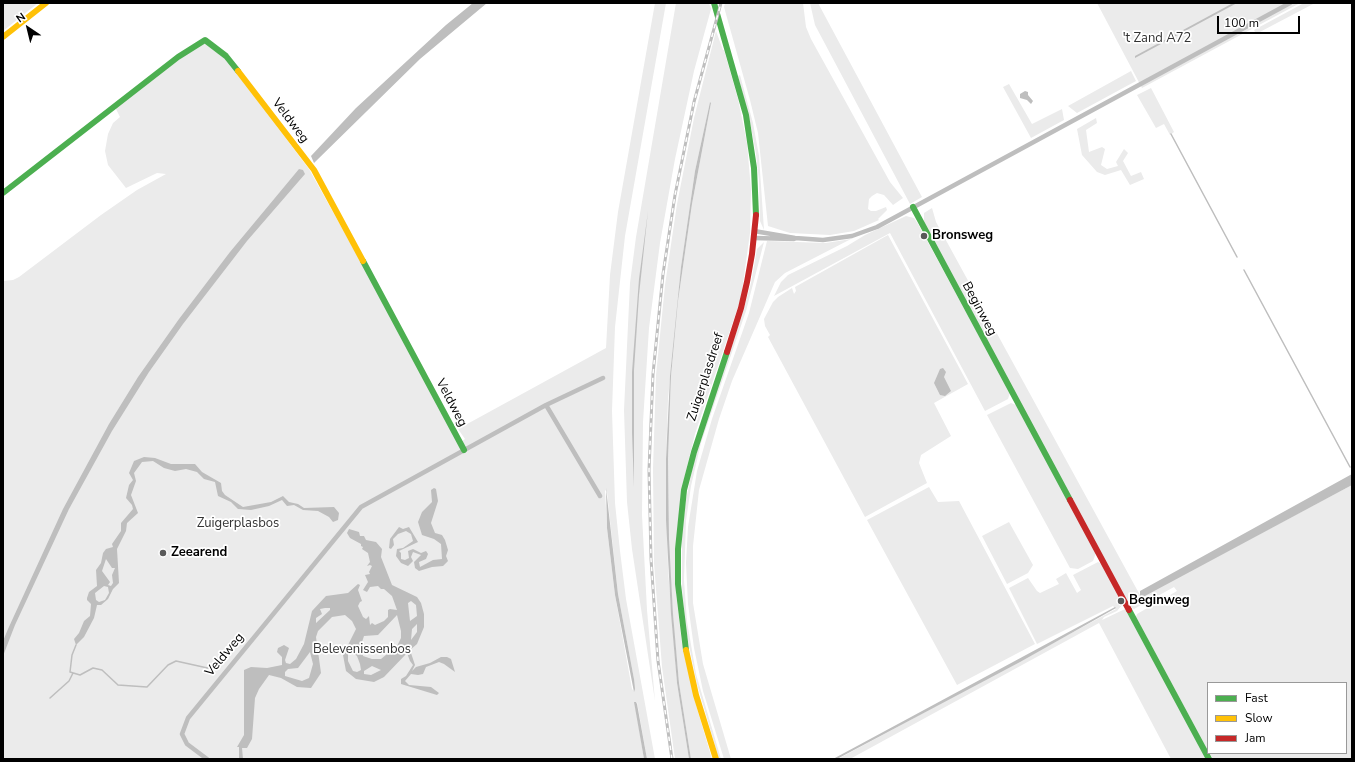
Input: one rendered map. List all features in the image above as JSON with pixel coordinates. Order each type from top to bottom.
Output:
[{"type":"street","points":[[3,37],[46,3]]},
{"type":"street","name":"Zuigerplasdreef","points":[[714,3],[746,115],[751,142],[755,182],[754,238],[741,308],[705,416],[684,490],[678,549],[681,611],[688,660],[696,695],[716,759]]},
{"type":"street","points":[[754,231],[795,238],[827,240],[852,236],[877,227],[1290,3]]},
{"type":"street","name":"Veldweg","points":[[3,192],[86,130],[178,57],[205,40],[226,56],[314,170],[464,450]]},
{"type":"street","name":"Beginweg","points":[[913,207],[1209,759]]},
{"type":"street","points":[[754,238],[787,240],[795,238]]},
{"type":"street","name":"Veldweg","points":[[207,759],[188,744],[182,734],[188,718],[361,507],[546,405],[602,378]]},
{"type":"street","points":[[546,405],[600,496]]},
{"type":"green space","points":[[3,3],[38,3],[3,31]]},
{"type":"green space","name":"Zuigerplasbos","points":[[655,3],[666,3],[625,236],[615,327],[612,411],[615,503],[620,551],[626,599],[655,759],[647,759],[637,702],[635,705],[644,759],[3,759],[3,281],[13,280],[19,277],[101,215],[137,190],[166,174],[157,173],[126,188],[108,165],[105,151],[108,134],[113,123],[120,117],[115,107],[203,42],[216,46],[309,169],[461,442],[465,439],[458,429],[606,348],[610,275],[618,212]],"holes":[[[605,490],[607,492],[618,594],[634,679],[634,691],[632,689],[615,595],[607,528]]]},
{"type":"green space","points":[[676,3],[709,3],[711,9],[694,71],[675,159],[660,243],[649,328],[643,422],[642,515],[647,610],[655,701],[632,549],[627,502],[624,410],[630,283],[636,237]]},
{"type":"green space","points":[[725,3],[803,3],[806,27],[811,39],[890,182],[903,198],[893,205],[884,195],[877,193],[872,196],[869,199],[868,209],[871,211],[876,211],[886,207],[887,210],[878,219],[879,220],[854,231],[830,235],[790,233],[768,226],[758,133],[724,7]]},
{"type":"green space","points":[[810,3],[818,3],[922,197],[910,204],[815,25]]},
{"type":"green space","name":"'t Zand A72","points":[[1097,3],[1300,3],[1142,88]]},
{"type":"green space","points":[[1304,3],[1315,3],[1256,34],[1254,30]]},
{"type":"green space","points":[[716,31],[724,50],[738,99],[747,143],[751,190],[750,233],[741,298],[695,434],[684,479],[677,530],[676,593],[682,644],[696,705],[712,759],[691,759],[679,683],[674,630],[669,555],[668,459],[671,376],[678,301],[692,204],[710,102],[695,171],[681,267],[668,399],[666,459],[668,570],[677,683],[689,759],[675,759],[662,667],[654,563],[653,469],[656,375],[665,285],[677,204],[694,118]]},
{"type":"green space","points":[[1131,71],[1136,81],[1077,113],[1068,106]]},
{"type":"green space","points":[[740,75],[753,123],[759,156],[764,230],[760,221],[759,181],[756,154],[750,122],[738,76]]},
{"type":"green space","points":[[1009,84],[1032,124],[1062,109],[1064,120],[1031,138],[1003,87]]},
{"type":"green space","points":[[1151,88],[1174,132],[1170,135],[1164,124],[1156,128],[1137,95]]},
{"type":"green space","points":[[1096,118],[1097,123],[1086,130],[1089,152],[1102,147],[1105,149],[1101,165],[1107,169],[1118,166],[1116,162],[1124,149],[1128,153],[1123,161],[1131,176],[1141,172],[1144,179],[1130,185],[1121,170],[1105,175],[1097,172],[1082,155],[1077,129]]},
{"type":"green space","points":[[932,208],[936,222],[1141,597],[1352,485],[1352,759],[1213,759],[1210,754],[1347,754],[1347,682],[1207,682],[1207,749],[1136,617],[1137,614],[1177,591],[1174,587],[1134,609],[1130,607],[924,223],[924,213]]},
{"type":"green space","points":[[906,216],[914,218],[918,224],[1010,393],[1008,399],[985,411],[890,233],[774,296],[781,282],[788,275],[847,246],[865,235]]},
{"type":"green space","points":[[888,235],[968,384],[934,403],[951,436],[921,455],[919,463],[927,483],[865,517],[768,337],[770,335],[765,326],[764,319],[773,302],[778,297],[792,288],[794,294],[796,291],[795,287]]},
{"type":"green space","points":[[851,239],[785,273],[775,282],[732,381],[719,419],[699,490],[693,546],[693,603],[703,664],[731,759],[724,759],[703,691],[694,648],[688,604],[686,563],[688,527],[697,471],[712,419],[749,313],[767,241],[826,243]]},
{"type":"green space","points":[[764,242],[746,311],[701,443],[691,486],[686,521],[684,580],[687,621],[696,674],[721,759],[719,759],[697,684],[686,631],[682,587],[682,533],[686,500],[694,461],[742,315],[751,283],[757,249]]},
{"type":"green space","points":[[1011,403],[1016,405],[1096,553],[1093,561],[1078,569],[1070,568],[987,415]]},
{"type":"green space","points":[[929,487],[938,502],[959,501],[1035,644],[957,685],[867,520]]},
{"type":"green space","points":[[1009,522],[1033,565],[1028,573],[1007,584],[982,536]]},
{"type":"green space","points":[[1098,562],[1102,564],[1123,604],[1117,611],[1104,617],[1102,620],[1125,609],[1207,759],[1171,759],[1099,623],[850,759],[838,759],[1116,609],[1113,606],[1037,644],[1009,588],[1028,578],[1040,593],[1059,584],[1056,579],[1066,573],[1077,593],[1081,590],[1073,575]]},
{"type":"shaded area","points":[[473,3],[487,3],[420,59],[314,163],[311,156],[356,108],[446,25]]},
{"type":"shaded area","points":[[1233,3],[1237,3],[1135,58],[1135,56]]},
{"type":"shaded area","points":[[1025,91],[1028,92],[1028,95],[1033,101],[1031,104],[1027,100],[1020,98],[1020,94]]},
{"type":"shaded area","points":[[710,102],[692,204],[678,301],[671,376],[668,459],[669,539],[673,614],[679,683],[691,759],[689,759],[677,683],[671,614],[666,520],[666,459],[670,376],[681,267],[695,171]]},
{"type":"shaded area","points":[[299,169],[303,170],[305,174],[247,241],[183,324],[149,372],[112,431],[69,509],[15,625],[3,656],[3,641],[8,629],[63,509],[109,424],[138,377],[179,319],[230,252]]},
{"type":"shaded area","points":[[648,211],[639,295],[634,370],[634,487],[632,372],[639,279]]},
{"type":"shaded area","points":[[943,368],[946,372],[944,377],[951,391],[945,396],[940,395],[934,383],[940,369]]},
{"type":"shaded area","points":[[144,457],[155,458],[171,464],[195,464],[202,472],[221,483],[222,491],[225,495],[243,507],[271,502],[283,496],[289,502],[298,504],[304,508],[334,507],[339,513],[338,520],[333,522],[329,517],[318,511],[303,510],[294,505],[287,506],[282,500],[269,506],[251,510],[238,509],[231,502],[218,496],[215,482],[204,479],[197,472],[186,469],[175,471],[164,468],[153,461],[142,462],[134,473],[136,481],[131,495],[138,513],[127,523],[126,531],[117,549],[119,583],[113,589],[108,599],[101,605],[97,605],[94,618],[84,637],[76,645],[74,639],[79,633],[84,621],[90,616],[91,604],[87,598],[89,592],[97,586],[96,570],[101,563],[103,553],[106,549],[113,547],[112,544],[121,531],[121,523],[133,509],[132,505],[126,498],[129,485],[133,480],[129,473],[134,461]],"holes":[[[106,559],[112,568],[115,568],[112,575],[113,583],[111,586],[108,585],[110,582],[102,571]],[[104,586],[108,587],[109,593],[105,600],[99,602],[96,600],[95,593]]]},
{"type":"shaded area","points":[[1352,474],[1352,485],[1143,597],[1140,597],[1140,591]]},
{"type":"shaded area","points":[[434,488],[436,489],[438,501],[431,523],[435,533],[442,535],[445,540],[448,550],[446,556],[448,561],[443,566],[432,567],[419,571],[415,568],[414,562],[421,555],[413,552],[411,557],[413,561],[408,566],[401,563],[396,556],[397,549],[403,548],[413,541],[411,534],[406,531],[398,534],[393,539],[394,545],[391,549],[389,548],[390,539],[399,527],[403,529],[409,527],[418,542],[399,551],[401,553],[401,559],[405,560],[409,558],[408,551],[413,549],[421,553],[426,551],[428,554],[426,559],[419,562],[420,567],[433,560],[442,559],[441,544],[434,539],[422,535],[418,522],[422,512],[432,502],[431,490]]},
{"type":"shaded area","points":[[606,488],[618,594],[634,679],[634,692],[615,595],[607,528]]},
{"type":"shaded area","points":[[349,529],[359,532],[360,536],[364,536],[366,540],[376,542],[382,549],[381,557],[392,585],[417,597],[421,603],[424,614],[424,627],[417,644],[410,650],[415,665],[412,671],[416,667],[430,663],[441,657],[447,657],[451,659],[455,672],[439,662],[426,667],[423,674],[411,674],[405,681],[409,685],[431,687],[439,693],[437,695],[401,684],[401,679],[406,676],[413,665],[407,653],[384,677],[374,682],[356,679],[346,671],[343,655],[356,629],[352,621],[345,615],[332,617],[318,631],[316,637],[321,673],[311,688],[297,687],[281,678],[269,675],[259,689],[255,698],[252,739],[247,748],[242,748],[243,759],[239,759],[239,747],[237,747],[244,735],[244,670],[251,667],[267,668],[282,665],[282,657],[277,652],[278,648],[284,645],[289,648],[285,660],[286,663],[290,664],[296,659],[304,644],[312,611],[326,596],[348,593],[358,584],[360,585],[358,590],[362,601],[358,606],[363,617],[366,619],[369,616],[370,625],[372,623],[375,625],[384,621],[388,617],[388,610],[397,610],[392,596],[384,589],[381,589],[378,586],[370,587],[367,592],[363,590],[368,582],[365,575],[370,574],[369,572],[372,566],[367,566],[370,562],[368,553],[362,549],[363,547],[361,544],[350,538],[347,533]],"holes":[[[411,601],[416,605],[417,616],[410,621],[408,603]],[[330,608],[330,610],[316,623],[316,618],[322,614],[320,609]],[[397,615],[401,638],[397,646],[381,659],[372,659],[363,656],[361,645],[364,636],[378,635]],[[417,624],[417,632],[411,640],[412,629]],[[310,652],[313,664],[309,678],[302,681],[285,676],[285,672],[288,669],[298,668]],[[352,652],[357,656],[361,670],[357,672],[353,671],[348,661],[348,654]],[[372,666],[381,670],[371,675],[364,674],[364,671]]]},
{"type":"shaded area","points":[[1115,607],[1116,608],[1020,662],[837,759],[833,759]]},
{"type":"shaded area","points":[[634,702],[637,704],[647,759],[644,759]]},
{"type":"waterway","points":[[1171,134],[1237,257]]},
{"type":"waterway","points":[[1244,270],[1350,467]]},
{"type":"waterway","points":[[76,645],[72,655],[70,672],[80,675],[93,668],[102,670],[118,685],[147,687],[168,665],[176,661],[212,669]]},
{"type":"waterway","points":[[50,698],[69,681],[73,673]]},
{"type":"railway","points":[[672,759],[658,661],[651,559],[649,470],[653,374],[663,274],[675,195],[694,102],[721,3]]},
{"type":"traffic: fast","points":[[714,3],[746,115],[754,168],[756,215]]},
{"type":"traffic: fast","points":[[3,193],[178,57],[205,40],[226,56],[238,71]]},
{"type":"traffic: fast","points":[[913,207],[1070,500]]},
{"type":"traffic: fast","points":[[363,261],[464,450]]},
{"type":"traffic: fast","points":[[686,650],[678,584],[678,549],[684,490],[694,452],[727,352]]},
{"type":"traffic: fast","points":[[1129,610],[1209,759]]},
{"type":"traffic: slow","points":[[3,37],[46,3]]},
{"type":"traffic: slow","points":[[238,71],[314,170],[363,261]]},
{"type":"traffic: slow","points":[[686,650],[696,695],[716,759]]},
{"type":"traffic: jam","points":[[727,352],[741,308],[747,282],[752,254],[756,215]]},
{"type":"traffic: jam","points":[[1070,500],[1129,610]]},
{"type":"place","name":"Bronsweg","points":[[924,236]]},
{"type":"place","name":"Zeearend","points":[[163,553]]},
{"type":"place","name":"Beginweg","points":[[1121,601]]},
{"type":"park label","name":"Belevenissenbos","points":[[362,650]]}]
